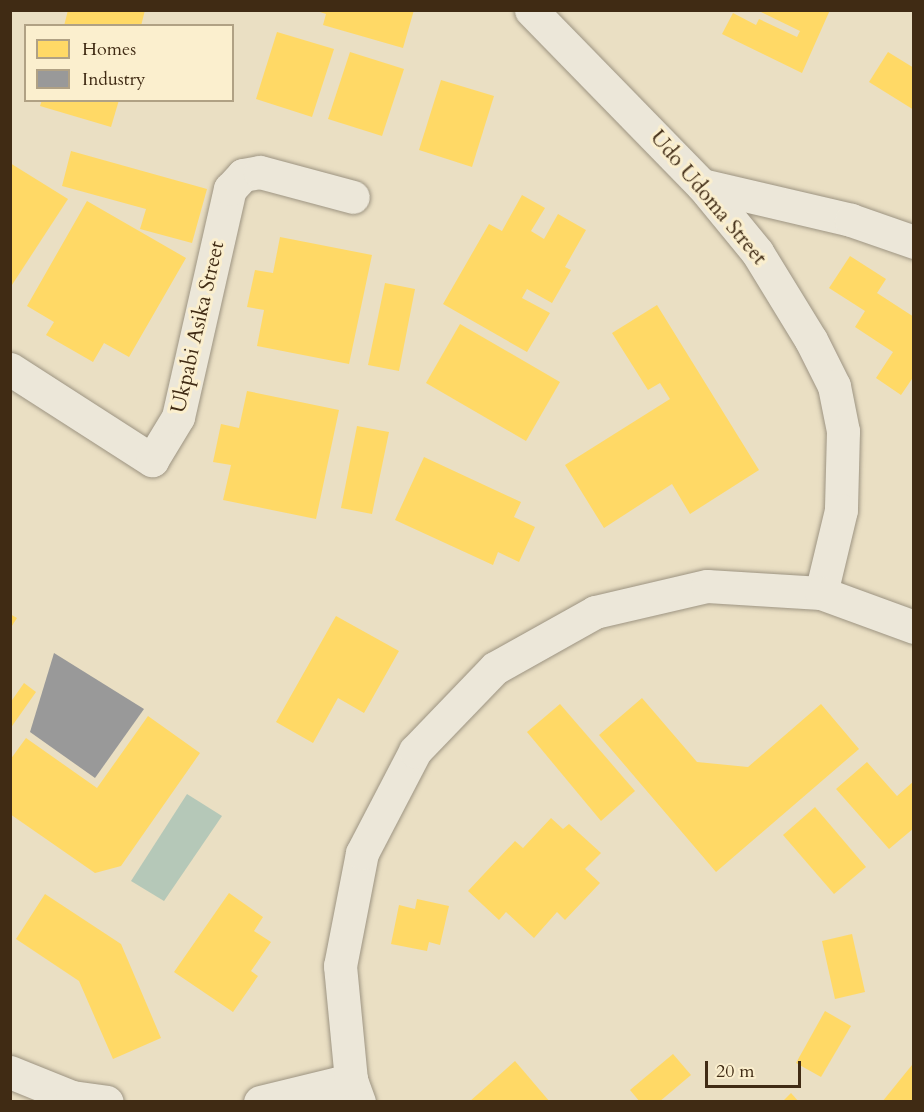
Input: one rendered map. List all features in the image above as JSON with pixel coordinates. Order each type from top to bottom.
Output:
[{"type":"street","name":"Udo Udoma Street","points":[[531,10],[702,185],[757,252],[812,340],[834,386],[843,431],[841,510],[821,593]]},
{"type":"street","name":"Ukpabi Asika Street","points":[[10,369],[152,460],[178,417],[230,189],[243,175],[260,172],[354,197]]},
{"type":"street","points":[[702,185],[851,220],[914,242]]},
{"type":"street","points":[[260,1101],[355,1091],[340,966],[362,853],[415,750],[495,668],[595,612],[707,586],[821,593],[914,627]]},
{"type":"street","points":[[10,1072],[72,1097],[107,1101]]},
{"type":"shaded area","points":[[187,794],[222,816],[164,901],[131,881]]},
{"type":"building: Homes","points":[[68,10],[145,10],[142,24],[64,24]]},
{"type":"building: Homes","points":[[314,10],[414,10],[403,48],[323,25],[326,14]]},
{"type":"building: Homes","points":[[757,10],[830,10],[802,73],[722,34],[733,13],[756,25],[759,19],[797,37],[800,31]]},
{"type":"building: Homes","points":[[277,32],[334,49],[312,117],[256,99]]},
{"type":"building: Homes","points":[[350,52],[404,69],[382,136],[328,119]]},
{"type":"building: Homes","points":[[888,52],[914,68],[914,110],[869,82]]},
{"type":"building: Homes","points":[[441,80],[494,96],[472,167],[419,150]]},
{"type":"building: Homes","points":[[41,102],[118,102],[111,127],[40,106]]},
{"type":"building: Homes","points":[[71,151],[207,189],[192,243],[140,229],[146,209],[62,186]]},
{"type":"building: Homes","points":[[10,163],[68,199],[10,288]]},
{"type":"building: Homes","points":[[522,195],[545,208],[531,231],[544,239],[558,214],[586,230],[565,267],[571,270],[552,303],[527,289],[522,298],[550,313],[527,352],[443,304],[489,224],[502,231]]},
{"type":"building: Homes","points":[[87,201],[186,258],[129,357],[104,343],[93,362],[46,335],[54,322],[27,306]]},
{"type":"building: Homes","points":[[280,237],[372,255],[349,364],[257,346],[264,310],[247,307],[255,270],[273,273]]},
{"type":"building: Homes","points":[[850,256],[886,279],[877,293],[914,317],[914,376],[901,395],[876,378],[893,352],[855,327],[865,311],[829,288]]},
{"type":"building: Homes","points":[[385,283],[415,289],[399,371],[368,365]]},
{"type":"building: Homes","points":[[657,305],[759,470],[690,514],[672,484],[604,528],[565,465],[670,399],[660,383],[648,390],[612,333]]},
{"type":"building: Homes","points":[[460,324],[560,382],[526,441],[426,383]]},
{"type":"building: Homes","points":[[247,391],[339,410],[316,519],[223,500],[231,465],[213,462],[221,424],[239,428]]},
{"type":"building: Homes","points":[[357,426],[389,432],[372,514],[341,508]]},
{"type":"building: Homes","points":[[424,457],[521,502],[514,517],[535,527],[519,562],[498,552],[493,565],[395,520]]},
{"type":"building: Homes","points":[[10,614],[17,618],[10,629]]},
{"type":"building: Homes","points":[[336,616],[399,651],[364,713],[338,698],[313,743],[276,722]]},
{"type":"building: Homes","points":[[24,683],[36,692],[10,729],[10,703]]},
{"type":"building: Homes","points":[[642,698],[697,762],[748,767],[821,704],[859,749],[716,872],[599,735]]},
{"type":"building: Homes","points":[[560,704],[635,791],[601,821],[527,732]]},
{"type":"building: Homes","points":[[148,716],[200,753],[121,866],[95,873],[10,814],[10,760],[26,738],[97,788]]},
{"type":"building: Homes","points":[[867,762],[897,796],[914,781],[914,828],[889,849],[836,789]]},
{"type":"building: Homes","points":[[815,807],[866,867],[834,894],[783,835]]},
{"type":"building: Homes","points":[[551,818],[563,829],[569,824],[601,853],[585,869],[600,883],[565,920],[557,912],[534,938],[506,912],[499,920],[468,891],[515,841],[523,848]]},
{"type":"building: Homes","points":[[229,893],[263,917],[254,931],[271,942],[251,971],[258,976],[233,1012],[174,972]]},
{"type":"building: Homes","points":[[45,894],[121,944],[161,1038],[113,1059],[79,981],[16,939]]},
{"type":"building: Homes","points":[[417,899],[449,906],[440,945],[429,942],[427,951],[391,944],[399,905],[415,909]]},
{"type":"building: Homes","points":[[852,934],[865,992],[835,999],[822,941]]},
{"type":"building: Homes","points":[[825,1011],[851,1026],[821,1077],[796,1063]]},
{"type":"building: Homes","points":[[673,1054],[691,1075],[659,1102],[640,1102],[630,1090]]},
{"type":"building: Homes","points":[[515,1061],[550,1102],[469,1102]]},
{"type":"building: Homes","points":[[912,1065],[914,1102],[882,1102]]},
{"type":"building: Homes","points":[[791,1093],[799,1102],[782,1102]]},
{"type":"building: Industry","points":[[54,653],[144,709],[95,778],[30,732]]}]
